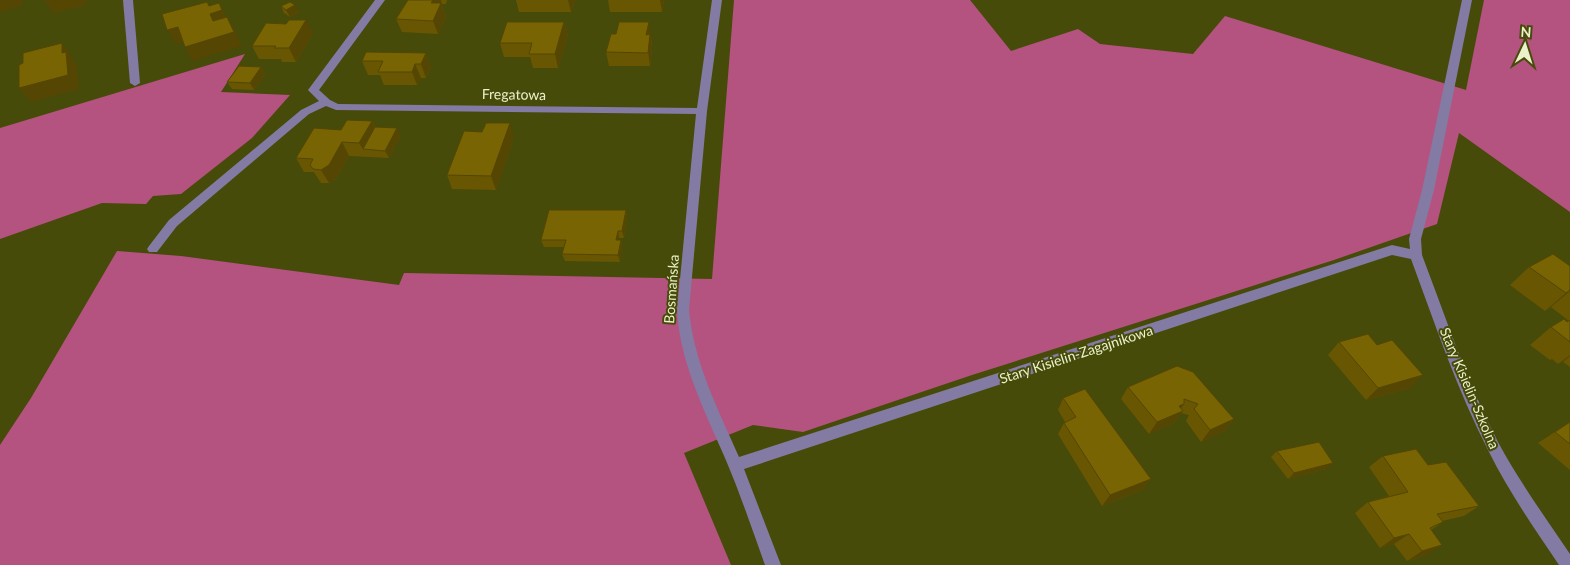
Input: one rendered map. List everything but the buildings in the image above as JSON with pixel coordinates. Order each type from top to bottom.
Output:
[{"type":"street","points":[[128,0],[134,84]]},
{"type":"street","points":[[153,249],[173,223],[305,112],[326,102],[313,90],[380,0]]},
{"type":"street","name":"Bosmańska","points":[[716,0],[702,111],[683,310],[683,331],[688,353],[735,465],[773,565]]},
{"type":"street","points":[[1416,255],[1416,239],[1430,181],[1467,0]]},
{"type":"street","name":"Fregatowa","points":[[326,102],[336,107],[702,111]]},
{"type":"street","name":"Stary Kisielin-Zagajnikowa","points":[[735,465],[1392,250],[1416,255]]},
{"type":"street","name":"Stary Kisielin-Szkolna","points":[[1416,255],[1465,385],[1494,447],[1534,515],[1568,565]]},
{"type":"shaded area","points":[[734,0],[970,0],[1011,51],[1078,29],[1100,44],[1193,54],[1225,16],[1466,90],[1484,0],[1570,0],[1570,212],[1459,133],[1437,224],[1334,260],[972,375],[803,432],[753,425],[684,453],[731,565],[0,565],[0,445],[31,398],[117,251],[181,256],[399,285],[404,273],[712,279]]},
{"type":"shaded area","points":[[245,54],[221,92],[290,95],[252,138],[181,194],[153,196],[146,204],[102,203],[0,239],[0,128]]}]
